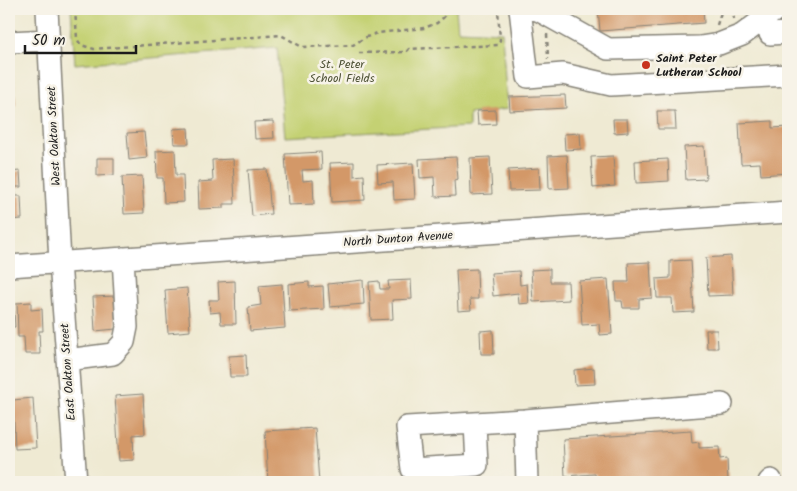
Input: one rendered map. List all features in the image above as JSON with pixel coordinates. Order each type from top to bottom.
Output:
[{"type":"street","name":"West Oakton Street","points":[[47,9],[60,262]]},
{"type":"street","points":[[520,9],[528,77],[563,74],[611,85],[788,75]]},
{"type":"street","points":[[541,13],[608,49],[700,47],[719,44],[764,25],[777,9]]},
{"type":"street","points":[[9,42],[49,40]]},
{"type":"street","name":"North Dunton Avenue","points":[[9,266],[788,212]]},
{"type":"street","points":[[67,360],[113,354],[124,342],[127,327],[123,258]]},
{"type":"street","name":"East Oakton Street","points":[[60,262],[76,482]]},
{"type":"street","points":[[475,423],[722,404]]},
{"type":"street","points":[[524,420],[526,482]]},
{"type":"path","points":[[75,9],[77,40],[81,45],[94,49],[281,35],[302,47],[353,45],[377,33],[424,28],[437,24],[444,17],[448,9]]},
{"type":"path","points":[[359,53],[406,52],[409,49],[498,45],[500,40],[498,9]]},
{"type":"path","points":[[716,28],[722,9]]},
{"type":"path","points":[[541,13],[546,27],[550,75]]},
{"type":"green space","name":"St. Peter School Fields","points":[[71,9],[456,9],[458,30],[502,32],[507,109],[469,114],[469,127],[285,137],[277,48],[75,64]]},
{"type":"building","points":[[598,9],[703,9],[704,23],[600,31]]},
{"type":"building","points":[[14,84],[16,106],[9,107],[9,85]]},
{"type":"building","points":[[565,95],[566,108],[510,111],[509,97]]},
{"type":"building","points":[[495,110],[496,124],[478,125],[477,111]]},
{"type":"building","points":[[657,111],[675,111],[676,129],[658,129]]},
{"type":"building","points":[[613,119],[627,119],[628,132],[614,133]]},
{"type":"building","points":[[273,121],[274,138],[255,139],[254,122]]},
{"type":"building","points":[[772,121],[772,128],[788,127],[788,173],[761,175],[760,163],[741,164],[739,123]]},
{"type":"building","points":[[188,128],[189,144],[174,144],[173,129]]},
{"type":"building","points":[[144,132],[147,158],[129,160],[127,133]]},
{"type":"building","points":[[580,133],[581,149],[565,150],[564,134]]},
{"type":"building","points":[[704,146],[706,179],[686,180],[684,147]]},
{"type":"building","points":[[175,150],[176,175],[183,175],[184,202],[164,203],[163,178],[157,178],[156,151]]},
{"type":"building","points":[[321,152],[322,169],[302,170],[303,181],[313,180],[314,204],[288,205],[285,154]]},
{"type":"building","points":[[567,155],[569,188],[549,189],[548,156]]},
{"type":"building","points":[[613,156],[615,186],[593,188],[591,157]]},
{"type":"building","points":[[456,157],[458,179],[454,180],[455,196],[435,197],[434,177],[420,178],[419,159]]},
{"type":"building","points":[[490,157],[492,194],[471,195],[470,158]]},
{"type":"building","points":[[97,158],[114,158],[114,175],[97,176]]},
{"type":"building","points":[[233,159],[235,204],[223,204],[223,208],[199,209],[198,182],[213,181],[212,160]]},
{"type":"building","points":[[668,159],[669,181],[636,183],[635,161]]},
{"type":"building","points":[[354,162],[354,176],[364,175],[365,200],[332,202],[330,163]]},
{"type":"building","points":[[413,163],[415,199],[394,200],[393,182],[378,183],[377,165]]},
{"type":"building","points":[[539,168],[540,190],[509,191],[508,170]]},
{"type":"building","points":[[267,169],[271,214],[252,216],[248,170]]},
{"type":"building","points":[[20,171],[21,187],[15,187],[16,196],[21,196],[22,219],[9,220],[9,172]]},
{"type":"building","points":[[142,176],[144,213],[124,214],[122,177]]},
{"type":"building","points":[[731,256],[733,295],[708,296],[706,258]]},
{"type":"building","points":[[691,260],[694,312],[673,313],[672,298],[657,298],[656,279],[670,278],[670,261]]},
{"type":"building","points":[[650,262],[652,298],[639,299],[639,308],[623,308],[622,301],[616,301],[615,282],[629,282],[628,263]]},
{"type":"building","points":[[477,269],[478,299],[470,299],[471,310],[458,311],[456,270]]},
{"type":"building","points":[[550,269],[550,282],[568,282],[569,300],[533,302],[531,270]]},
{"type":"building","points":[[519,271],[520,285],[527,284],[529,303],[519,304],[518,293],[493,296],[491,273]]},
{"type":"building","points":[[608,279],[612,334],[600,335],[599,324],[582,325],[579,281]]},
{"type":"building","points":[[363,280],[364,304],[330,307],[328,284]]},
{"type":"building","points":[[411,280],[412,299],[392,300],[393,319],[371,320],[369,282],[379,281],[380,289],[389,289],[388,281]]},
{"type":"building","points":[[235,281],[236,324],[221,324],[220,312],[210,313],[209,300],[219,300],[218,282]]},
{"type":"building","points":[[309,282],[309,287],[323,286],[324,309],[289,311],[288,284]]},
{"type":"building","points":[[282,284],[285,328],[250,331],[248,307],[261,305],[259,286]]},
{"type":"building","points":[[187,288],[190,331],[168,333],[165,290]]},
{"type":"building","points":[[114,296],[116,329],[95,331],[93,297]]},
{"type":"building","points":[[31,302],[31,310],[42,309],[43,331],[39,331],[40,354],[25,354],[24,337],[18,337],[17,303]]},
{"type":"building","points":[[14,311],[15,327],[9,327],[9,312]]},
{"type":"building","points":[[493,330],[494,354],[481,354],[480,331]]},
{"type":"building","points":[[706,330],[717,330],[718,348],[707,348]]},
{"type":"building","points":[[246,355],[247,377],[230,377],[229,356]]},
{"type":"building","points":[[594,368],[595,384],[575,385],[574,370]]},
{"type":"building","points":[[143,394],[145,434],[133,435],[134,460],[119,461],[115,396]]},
{"type":"building","points":[[33,398],[36,448],[15,449],[13,400]]},
{"type":"building","points":[[315,428],[319,482],[268,482],[265,431]]},
{"type":"building","points":[[691,431],[692,443],[699,442],[699,448],[719,447],[720,459],[727,458],[728,482],[596,482],[595,474],[565,476],[563,439]]},
{"type":"place","name":"Saint Peter Lutheran School","points":[[646,65]]}]
